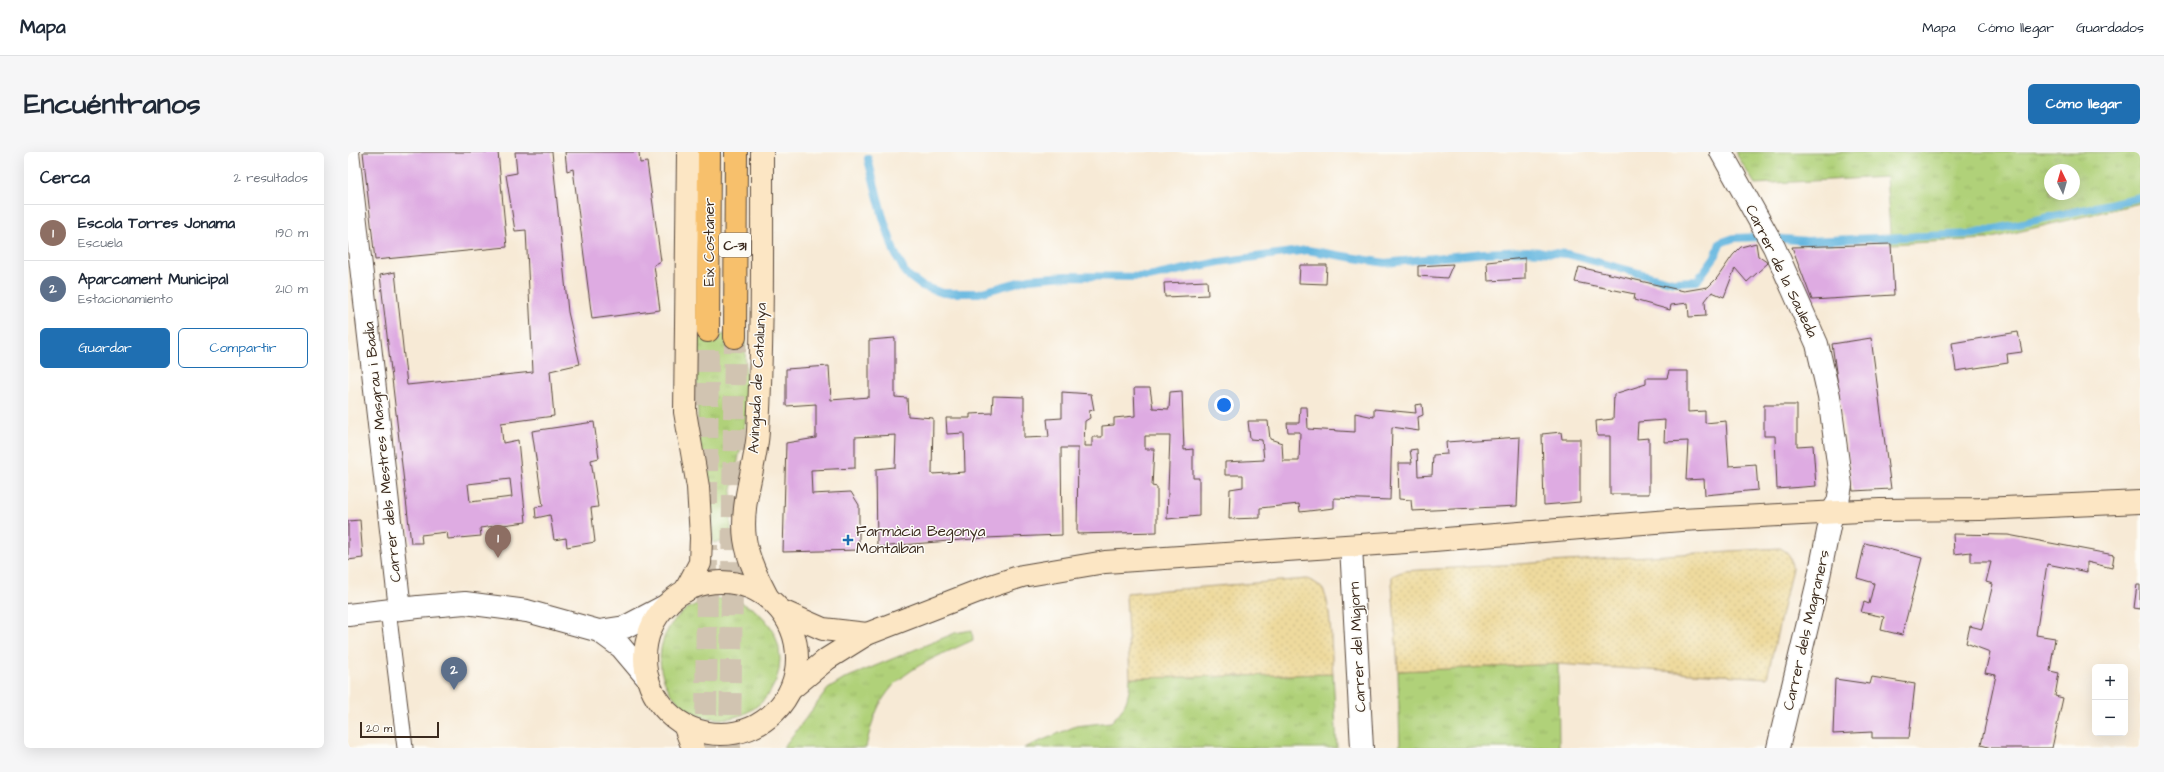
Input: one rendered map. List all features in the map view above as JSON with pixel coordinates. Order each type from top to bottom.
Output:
[{"type":"highway","name":"Eix Costaner","points":[[708,331],[709,152]]},
{"type":"highway","name":"Eix Costaner","points":[[735,337],[736,152]]},
{"type":"street","name":"Carrer dels Mestres Masgrau i Badia","points":[[348,152],[394,609]]},
{"type":"street","points":[[686,591],[700,564],[701,538],[698,487],[685,412],[688,152]]},
{"type":"street","name":"Avinguda de Catalunya","points":[[762,152],[760,396],[757,447],[744,512],[745,538],[749,557],[756,576],[789,623],[797,649],[796,676],[791,689]]},
{"type":"street","name":"Carrer de la Sauleda","points":[[1721,152],[1774,247],[1817,344],[1829,396],[1841,485],[1838,502],[1832,512]]},
{"type":"street","points":[[348,615],[394,609],[465,603],[527,611],[599,631],[621,646],[648,679],[661,706],[684,725],[716,734],[732,734],[746,739],[780,706],[791,689],[828,659],[867,634],[991,586],[1022,576],[1049,571],[1105,562],[1351,546],[1681,520],[1832,512],[1980,509],[2140,502]]},
{"type":"street","name":"Carrer dels Magraners","points":[[1778,748],[1818,581],[1832,512]]},
{"type":"street","name":"Carrer del Migjorn","points":[[1351,546],[1362,748]]},
{"type":"street","points":[[599,631],[625,627],[667,605],[686,591],[713,583],[728,582],[755,590],[775,604],[823,629],[867,634]]},
{"type":"street","points":[[648,679],[645,656],[649,634],[654,623],[667,605]]},
{"type":"street","points":[[684,725],[693,748]]},
{"type":"lane","points":[[394,609],[405,748]]},
{"type":"green space","points":[[1735,152],[2140,152],[2140,203],[1988,239],[1891,244],[1886,177],[1755,184]]},
{"type":"green space","points":[[745,334],[747,407],[744,431],[731,495],[731,541],[713,543],[711,495],[700,449],[698,428],[696,335]]},
{"type":"green space","points":[[720,599],[732,600],[743,604],[753,609],[762,617],[770,626],[775,636],[779,647],[779,671],[775,682],[770,692],[762,701],[753,709],[743,714],[732,718],[720,719],[708,718],[697,714],[687,709],[678,701],[670,692],[665,682],[661,671],[660,659],[661,647],[665,636],[670,626],[678,617],[687,609],[697,604],[708,600]]},
{"type":"green space","points":[[972,630],[973,640],[912,670],[899,680],[888,692],[879,706],[872,724],[866,748],[783,748],[828,689],[846,678],[955,633]]},
{"type":"green space","points":[[1558,664],[1559,748],[1400,748],[1398,671]]},
{"type":"green space","points":[[1333,674],[1337,748],[1024,748],[1076,726],[1111,722],[1126,702],[1129,692],[1130,678]]},
{"type":"sand","points":[[1780,548],[1789,556],[1792,568],[1767,678],[1558,664],[1398,671],[1392,576],[1404,571]]},
{"type":"sand","points":[[1307,579],[1321,587],[1327,600],[1330,620],[1333,674],[1130,678],[1126,593]]},
{"type":"building","points":[[363,152],[498,152],[507,247],[375,260]]},
{"type":"building","points":[[515,152],[552,152],[568,312],[580,364],[550,371],[554,416],[501,423],[503,443],[518,440],[526,522],[480,528],[481,536],[448,539],[447,532],[421,535],[422,543],[411,543],[380,275],[395,272],[407,385],[533,372],[526,230],[515,231],[506,175],[517,173]],"holes":[[[510,479],[512,497],[470,502],[468,484]]]},
{"type":"building","points":[[565,152],[639,152],[640,163],[647,162],[661,261],[654,265],[660,310],[592,319],[573,169],[567,171]]},
{"type":"building","points":[[1756,243],[1758,256],[1768,263],[1747,282],[1735,268],[1724,297],[1712,292],[1705,301],[1706,316],[1689,317],[1688,303],[1671,305],[1670,310],[1634,300],[1635,294],[1575,282],[1579,267],[1684,291],[1708,287],[1717,278],[1733,255],[1741,247]]},
{"type":"building","points":[[1891,244],[1894,295],[1812,300],[1792,247]]},
{"type":"building","points":[[1525,258],[1525,279],[1488,281],[1487,262]]},
{"type":"building","points":[[1453,264],[1447,278],[1418,276],[1418,266]]},
{"type":"building","points":[[1300,265],[1327,265],[1326,284],[1299,283]]},
{"type":"building","points":[[1207,281],[1208,295],[1165,297],[1164,283]]},
{"type":"building","points":[[2018,332],[2022,352],[2007,354],[2008,363],[1956,371],[1952,343]]},
{"type":"building","points":[[895,338],[895,397],[907,398],[908,416],[933,418],[932,474],[965,472],[964,433],[947,434],[946,418],[970,418],[970,414],[992,413],[993,396],[1024,397],[1024,438],[1049,437],[1047,419],[1062,418],[1062,392],[1091,394],[1094,410],[1089,411],[1090,418],[1085,421],[1084,446],[1092,446],[1092,437],[1102,437],[1102,426],[1114,425],[1114,418],[1135,416],[1134,388],[1150,388],[1153,408],[1169,409],[1170,392],[1182,391],[1184,450],[1193,449],[1193,478],[1199,478],[1199,516],[1167,519],[1170,436],[1145,436],[1145,449],[1154,449],[1152,486],[1157,487],[1157,532],[1077,534],[1078,448],[1061,448],[1062,535],[985,538],[877,547],[876,469],[895,467],[896,435],[855,437],[855,468],[811,470],[812,494],[851,492],[859,505],[859,550],[783,552],[786,443],[816,438],[816,404],[786,406],[786,369],[829,366],[831,400],[869,397],[869,340]]},
{"type":"building","points":[[1871,338],[1891,489],[1853,491],[1832,344]]},
{"type":"building","points":[[1669,371],[1688,371],[1688,412],[1705,411],[1705,423],[1726,421],[1729,466],[1756,464],[1758,490],[1705,495],[1704,479],[1686,480],[1688,441],[1664,442],[1665,420],[1638,422],[1637,439],[1649,438],[1649,494],[1610,494],[1610,436],[1597,436],[1596,421],[1613,419],[1614,394],[1646,384],[1646,378],[1667,378]]},
{"type":"building","points":[[1422,404],[1423,415],[1418,417],[1419,431],[1392,427],[1390,500],[1334,498],[1334,508],[1300,512],[1299,504],[1260,508],[1260,518],[1229,519],[1230,489],[1243,487],[1243,475],[1225,475],[1225,462],[1264,460],[1262,440],[1250,439],[1248,421],[1268,421],[1270,439],[1282,443],[1283,461],[1299,461],[1300,432],[1288,432],[1287,423],[1299,423],[1300,407],[1307,407],[1308,429],[1355,432],[1355,413],[1374,417],[1374,409],[1416,413],[1415,405]]},
{"type":"building","points":[[1764,405],[1797,405],[1797,446],[1813,445],[1816,486],[1777,489],[1775,436],[1764,436]]},
{"type":"building","points":[[594,422],[599,458],[591,460],[598,507],[591,508],[595,542],[567,547],[566,538],[554,540],[550,515],[536,518],[535,507],[543,506],[532,431]]},
{"type":"building","points":[[1561,432],[1562,439],[1580,439],[1580,502],[1544,505],[1542,434]]},
{"type":"building","points":[[1520,437],[1517,506],[1412,511],[1411,500],[1399,499],[1398,463],[1412,463],[1410,450],[1417,449],[1418,476],[1432,475],[1433,455],[1447,454],[1446,442]]},
{"type":"building","points":[[360,520],[363,558],[348,560],[348,521]]},
{"type":"building","points":[[1953,534],[2008,535],[2114,555],[2112,568],[2087,562],[2087,572],[2047,564],[2036,635],[2055,638],[2050,671],[2059,673],[2055,696],[2063,698],[2052,748],[1992,748],[1981,745],[1996,675],[1985,673],[1990,652],[1966,643],[1970,626],[1982,629],[1993,584],[1986,582],[1991,562],[1971,562],[1971,552],[1954,554]]},
{"type":"building","points":[[1865,543],[1922,558],[1902,635],[1881,630],[1884,617],[1861,612],[1864,602],[1869,604],[1874,583],[1857,578]]},
{"type":"building","points":[[2137,585],[2140,585],[2140,609],[2134,608]]},
{"type":"building","points":[[1872,677],[1915,684],[1909,738],[1872,738],[1872,732],[1833,734],[1835,679],[1870,684]]},
{"type":"waterway","points":[[868,159],[882,214],[894,251],[906,274],[922,286],[943,293],[979,293],[1029,279],[1066,276],[1148,277],[1219,262],[1307,250],[1385,263],[1484,253],[1527,251],[1567,254],[1673,282],[1697,281],[1716,255],[1720,243],[1734,238],[1761,237],[1807,241],[1973,234],[2140,197]]},
{"type":"tunnel","points":[[707,504],[708,331]]},
{"type":"tunnel","points":[[730,748],[735,337]]},
{"type":"tunnel","points":[[706,748],[707,545]]},
{"type":"place","name":"Farmàcia Begonya Montalban","points":[[848,540]]},
{"type":"place","name":"Escola Torres Jonama","points":[[498,558]]},
{"type":"place","name":"Aparcament Municipal","points":[[454,690]]}]
